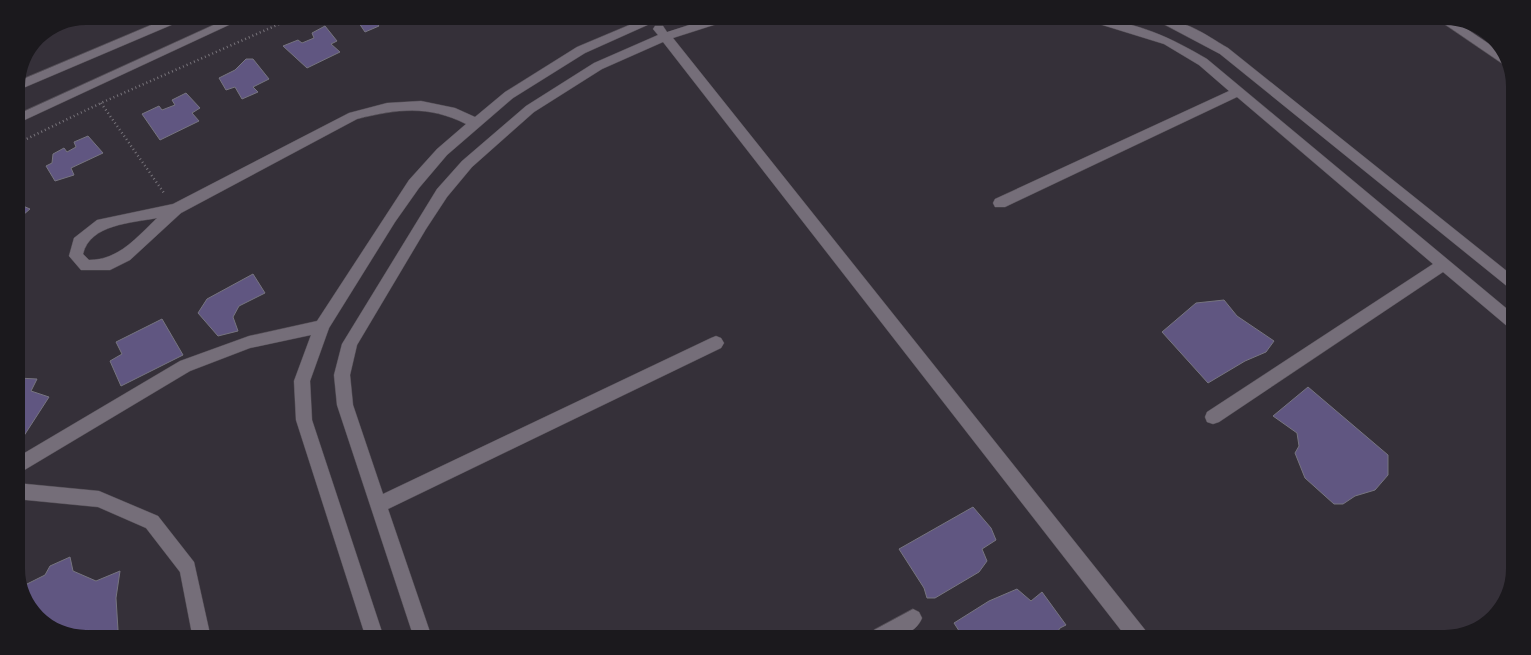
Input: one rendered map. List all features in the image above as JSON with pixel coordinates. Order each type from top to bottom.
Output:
[{"type":"street","points":[[25,83],[159,25]]},
{"type":"street","points":[[25,116],[223,25]]},
{"type":"street","points":[[372,630],[304,420],[302,381],[322,326],[390,218],[414,184],[442,152],[509,95],[581,50],[641,25]]},
{"type":"street","points":[[658,25],[664,37],[1133,630]]},
{"type":"street","points":[[420,630],[344,405],[342,375],[350,344],[421,225],[442,193],[467,164],[530,109],[598,66],[664,37],[701,25]]},
{"type":"street","points":[[1116,25],[1168,41],[1203,62],[1506,317]]},
{"type":"street","points":[[1177,25],[1224,51],[1506,279]]},
{"type":"street","points":[[1453,26],[1497,54]]},
{"type":"street","points":[[1000,203],[1237,92]]},
{"type":"street","points":[[176,210],[102,224],[79,242],[76,256],[86,266],[106,266],[125,256],[176,210],[353,116],[387,107],[421,105],[451,110],[475,123]]},
{"type":"street","points":[[1213,417],[1442,265]]},
{"type":"street","points":[[25,462],[185,366],[249,342],[322,326]]},
{"type":"street","points":[[379,506],[716,343]]},
{"type":"street","points":[[25,492],[99,499],[152,522],[188,568],[200,630]]},
{"type":"street","points":[[893,630],[913,618]]},
{"type":"path","points":[[25,140],[101,103],[277,25]]},
{"type":"path","points":[[101,103],[176,210]]},
{"type":"building","points":[[360,25],[379,26],[365,32]]},
{"type":"building","points":[[325,26],[337,41],[331,44],[340,52],[307,68],[283,46],[298,40],[302,43],[314,38],[312,33]]},
{"type":"building","points":[[246,59],[253,59],[269,79],[253,87],[258,92],[242,99],[235,87],[226,90],[219,78],[235,70]]},
{"type":"building","points":[[186,93],[200,108],[192,113],[199,121],[160,140],[142,114],[159,106],[162,110],[175,105],[172,100]]},
{"type":"building","points":[[88,136],[103,153],[71,168],[74,175],[55,181],[46,166],[52,163],[53,154],[64,148],[67,152],[76,147],[74,142]]},
{"type":"building","points":[[25,207],[30,209],[25,213]]},
{"type":"building","points":[[253,274],[265,293],[239,306],[233,317],[238,331],[218,336],[198,313],[207,299]]},
{"type":"building","points":[[1224,300],[1237,316],[1274,341],[1266,352],[1245,361],[1208,383],[1162,332],[1196,303]]},
{"type":"building","points":[[162,319],[183,355],[121,386],[110,361],[122,354],[116,342]]},
{"type":"building","points":[[25,378],[37,379],[31,391],[49,397],[25,434]]},
{"type":"building","points":[[1308,387],[1388,455],[1388,475],[1375,490],[1355,496],[1343,504],[1334,504],[1305,478],[1295,453],[1299,446],[1297,433],[1273,416]]},
{"type":"building","points":[[973,507],[991,528],[996,540],[982,549],[987,561],[979,572],[935,598],[927,598],[924,588],[899,549]]},
{"type":"building","points":[[70,557],[73,571],[96,581],[120,571],[116,598],[118,630],[74,629],[55,622],[43,612],[33,600],[27,584],[45,575],[50,566]]},
{"type":"building","points":[[1017,589],[1031,601],[1042,592],[1066,625],[1059,630],[958,630],[954,623],[989,601]]}]
